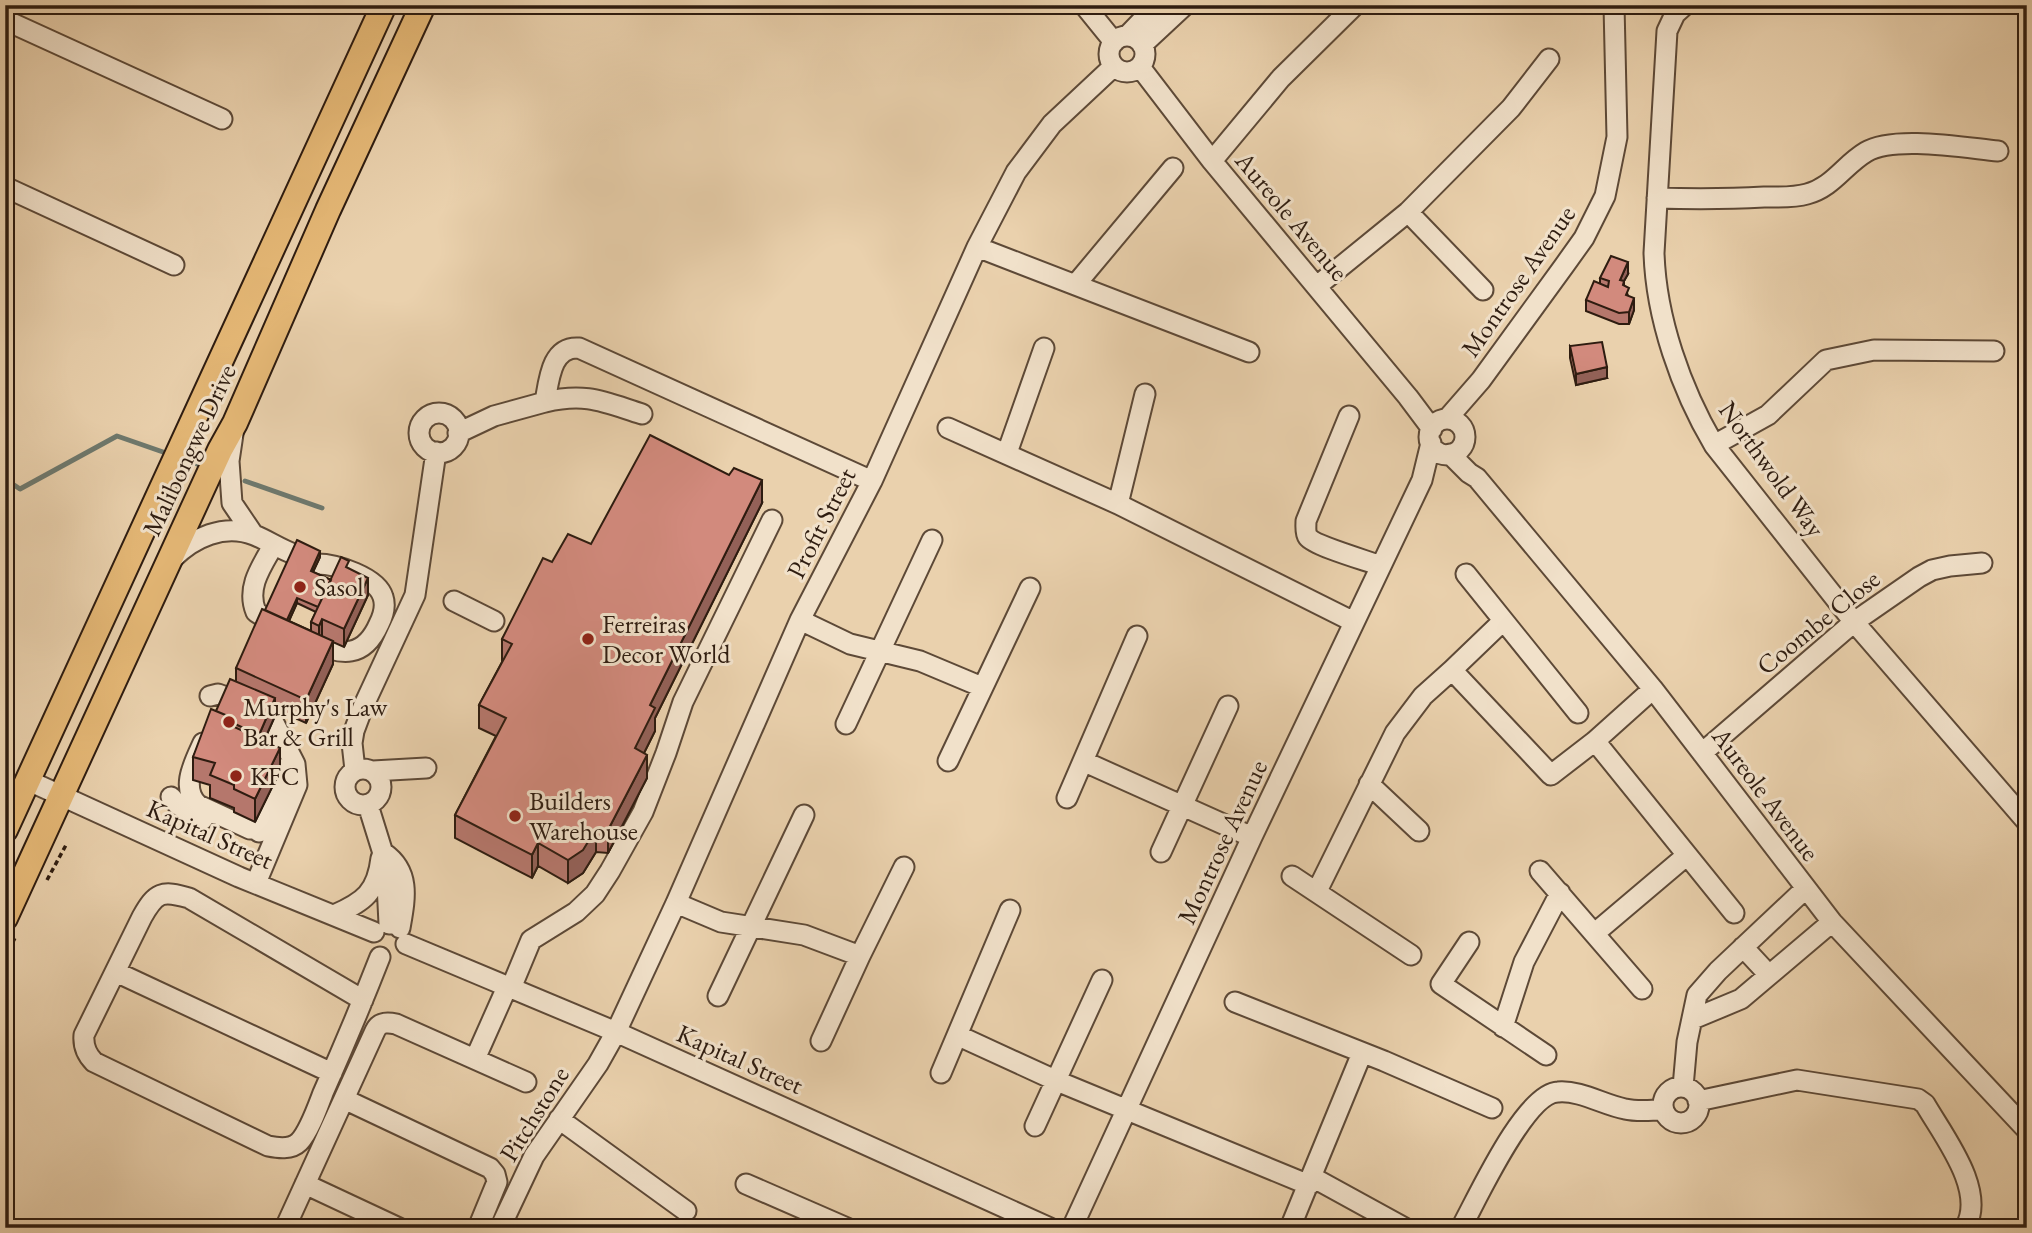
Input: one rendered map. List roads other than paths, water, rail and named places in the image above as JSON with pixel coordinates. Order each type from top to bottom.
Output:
[{"type":"main road","name":"Malibongwe Drive","points":[[5,830],[384,5]]},
{"type":"main road","name":"Malibongwe Drive","points":[[5,918],[220,450],[235,423],[328,211],[423,5]]},
{"type":"street","points":[[1084,5],[1128,41],[1144,56],[1140,66],[1129,72],[1123,72],[1114,66],[1109,55],[1128,41],[1185,5]]},
{"type":"street","points":[[1128,41],[1157,5]]},
{"type":"street","points":[[1212,161],[1281,78],[1355,5]]},
{"type":"street","name":"Montrose Avenue","points":[[1072,1228],[1252,837],[1422,480],[1481,380],[1584,237],[1605,196],[1617,137],[1614,5]]},
{"type":"street","name":"Northwold Way","points":[[1685,5],[1675,14],[1667,31],[1654,253],[1655,284],[1676,360],[1700,421],[1714,445],[1854,622],[2027,822]]},
{"type":"street","points":[[5,20],[222,119]]},
{"type":"street","points":[[1317,286],[1408,212],[1511,108],[1549,59]]},
{"type":"street","name":"Profit Street","points":[[616,1032],[676,903],[800,620],[872,481],[977,247],[1016,172],[1045,133],[1114,66]]},
{"type":"street","name":"Aureole Avenue","points":[[1140,66],[1212,161],[1408,397],[1446,437],[1653,690],[1832,922],[2027,1130]]},
{"type":"street","points":[[1657,198],[1713,200],[1802,195],[1830,184],[1859,156],[1884,144],[1998,151]]},
{"type":"street","points":[[1076,284],[1173,167]]},
{"type":"street","points":[[5,187],[174,265]]},
{"type":"street","points":[[1408,212],[1483,290]]},
{"type":"street","points":[[977,247],[1249,352]]},
{"type":"street","points":[[545,402],[555,361],[561,351],[568,347],[579,348],[872,481]]},
{"type":"street","points":[[1007,453],[1044,348]]},
{"type":"street","points":[[1714,445],[1768,415],[1826,360],[1874,350],[1994,351]]},
{"type":"street","points":[[1118,504],[1145,394]]},
{"type":"street","points":[[458,433],[494,416],[569,396],[591,397],[642,414]]},
{"type":"street","points":[[439,413],[446,414],[456,422],[458,433],[453,446],[448,450],[436,452],[424,446],[419,434],[422,422],[439,413]]},
{"type":"street","points":[[1349,416],[1306,521],[1306,530],[1308,537],[1318,544],[1381,566]]},
{"type":"street","points":[[235,423],[229,461],[232,503],[253,534],[293,554]]},
{"type":"street","points":[[948,428],[1118,504],[1354,622]]},
{"type":"street","points":[[426,768],[364,771],[347,778],[346,795],[355,803],[368,805],[377,799],[382,788],[378,776],[364,771],[352,743],[363,707],[415,595],[436,452]]},
{"type":"street","points":[[475,1059],[531,940],[576,912],[595,894],[643,812],[683,702],[772,520]]},
{"type":"street","points":[[172,559],[184,547],[214,533],[253,534]]},
{"type":"street","points":[[846,724],[932,540]]},
{"type":"street","points":[[273,546],[254,585],[251,597],[256,612],[273,625],[328,650],[338,652],[358,649],[375,634],[382,619],[383,598],[373,583],[348,569],[317,564]]},
{"type":"street","name":"Coombe Close","points":[[1702,753],[1854,622],[1911,582],[1932,570],[1982,564]]},
{"type":"street","points":[[1466,575],[1578,713]]},
{"type":"street","points":[[948,761],[1030,589]]},
{"type":"street","points":[[454,601],[494,621]]},
{"type":"street","points":[[800,620],[850,644],[920,661],[982,687]]},
{"type":"street","points":[[1317,891],[1395,733],[1423,696],[1503,621]]},
{"type":"street","points":[[1068,799],[1137,636]]},
{"type":"street","points":[[1452,670],[1551,775],[1653,690]]},
{"type":"street","points":[[1161,852],[1228,706]]},
{"type":"street","points":[[261,833],[297,785],[298,776],[273,721]]},
{"type":"street","points":[[208,739],[202,744],[191,772],[188,785],[190,794],[198,805],[261,833]]},
{"type":"street","points":[[1595,741],[1734,913]]},
{"type":"street","points":[[244,751],[280,770],[278,786],[261,833],[256,883]]},
{"type":"street","points":[[1085,762],[1252,837]]},
{"type":"street","name":"Kapital Street","points":[[27,780],[256,883],[334,915],[392,932],[509,987],[616,1032],[1050,1228]]},
{"type":"street","points":[[1368,784],[1419,831]]},
{"type":"street","points":[[171,797],[178,805],[230,833],[261,833]]},
{"type":"street","points":[[368,805],[387,875],[392,932],[405,950],[397,958],[380,957],[372,948],[372,937],[392,932]]},
{"type":"street","points":[[718,996],[804,815]]},
{"type":"street","points":[[334,915],[357,905],[370,892],[379,872],[382,851]]},
{"type":"street","points":[[1595,933],[1686,856]]},
{"type":"street","points":[[821,1041],[904,867]]},
{"type":"street","points":[[1540,871],[1642,989]]},
{"type":"street","points":[[1292,876],[1411,955]]},
{"type":"street","points":[[1683,1087],[1687,1042],[1697,995],[1805,889]]},
{"type":"street","points":[[365,995],[189,898],[170,893],[160,894],[149,904],[84,1035],[86,1052],[94,1062],[256,1141],[279,1149],[292,1146],[300,1141],[332,1073],[365,995],[380,957]]},
{"type":"street","points":[[1503,1027],[1524,962],[1560,893]]},
{"type":"street","points":[[676,903],[721,922],[804,935],[860,956]]},
{"type":"street","points":[[941,1073],[959,1037],[1010,911]]},
{"type":"street","points":[[1693,1019],[1741,999],[1832,922]]},
{"type":"street","points":[[1469,942],[1441,984],[1546,1055]]},
{"type":"street","points":[[1743,947],[1769,975]]},
{"type":"street","points":[[116,972],[332,1073]]},
{"type":"street","points":[[1035,1126],[1102,980]]},
{"type":"street","points":[[1235,1002],[1492,1108]]},
{"type":"street","points":[[285,1228],[380,1024],[396,1024],[526,1082]]},
{"type":"street","name":"Pitchstone","points":[[502,1227],[534,1156],[616,1032]]},
{"type":"street","points":[[959,1037],[1126,1110],[1311,1181],[1405,1228]]},
{"type":"street","points":[[1290,1228],[1362,1053]]},
{"type":"street","points":[[1698,1101],[1797,1080],[1918,1099],[1925,1104],[1969,1182],[1971,1218],[1965,1228]]},
{"type":"street","points":[[1683,1087],[1690,1090],[1698,1101],[1696,1115],[1685,1123],[1671,1121],[1663,1110],[1662,1102],[1670,1091],[1683,1087]]},
{"type":"street","points":[[1461,1228],[1515,1130],[1536,1103],[1546,1095],[1557,1091],[1568,1092],[1628,1110],[1663,1110]]},
{"type":"street","points":[[344,1099],[490,1168],[497,1182],[478,1228]]},
{"type":"street","points":[[559,1119],[686,1211]]},
{"type":"street","points":[[305,1184],[398,1228]]},
{"type":"street","points":[[746,1184],[847,1228]]},
{"type":"waterway","points":[[5,479],[20,489],[117,436],[163,452]]},
{"type":"waterway","points":[[192,462],[197,464]]},
{"type":"waterway","points":[[245,481],[322,508]]},
{"type":"place","name":"Sasol","points":[[300,587]]},
{"type":"place","name":"Ferreiras Decor World","points":[[588,639]]},
{"type":"place","name":"Murphy's Law Bar & Grill","points":[[229,722]]},
{"type":"place","name":"KFC","points":[[236,776]]},
{"type":"place","name":"Builders Warehouse","points":[[515,816]]}]
